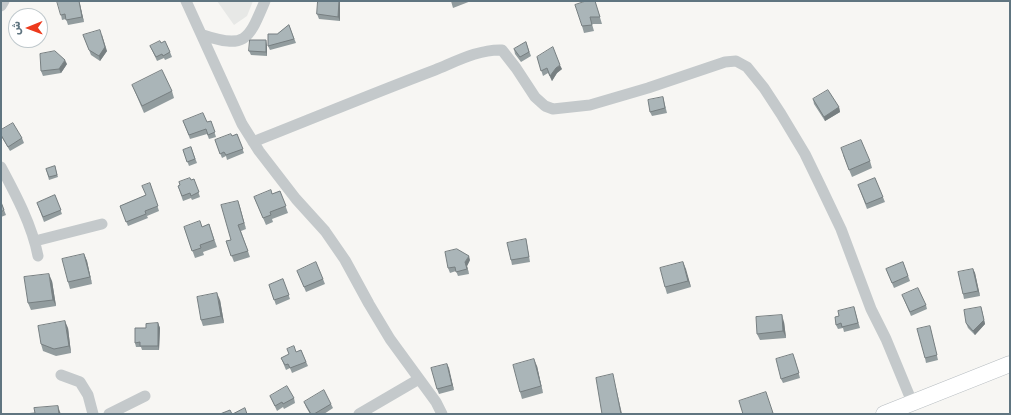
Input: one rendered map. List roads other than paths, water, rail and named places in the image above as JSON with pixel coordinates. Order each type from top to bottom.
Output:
[{"type":"street","points":[[1,6],[4,1]]},
{"type":"street","points":[[186,1],[203,35],[242,124],[253,142],[296,199],[325,230],[345,260],[390,339],[436,402],[442,414]]},
{"type":"street","points":[[203,35],[225,40],[242,40],[253,30],[265,1]]},
{"type":"street","points":[[253,142],[393,86],[467,58],[494,50],[502,50],[535,96],[545,106],[553,109],[590,104],[648,88],[720,63],[736,61],[747,67],[764,88],[805,154],[841,229],[871,309],[886,339],[908,407]]},
{"type":"street","points":[[1,167],[16,196],[35,241],[38,256]]},
{"type":"street","points":[[35,241],[102,224]]},
{"type":"street","points":[[884,414],[908,407],[1010,364]]},
{"type":"street","points":[[62,375],[80,382],[88,395],[93,414]]},
{"type":"street","points":[[359,414],[419,379]]},
{"type":"street","points":[[109,414],[145,396]]}]
